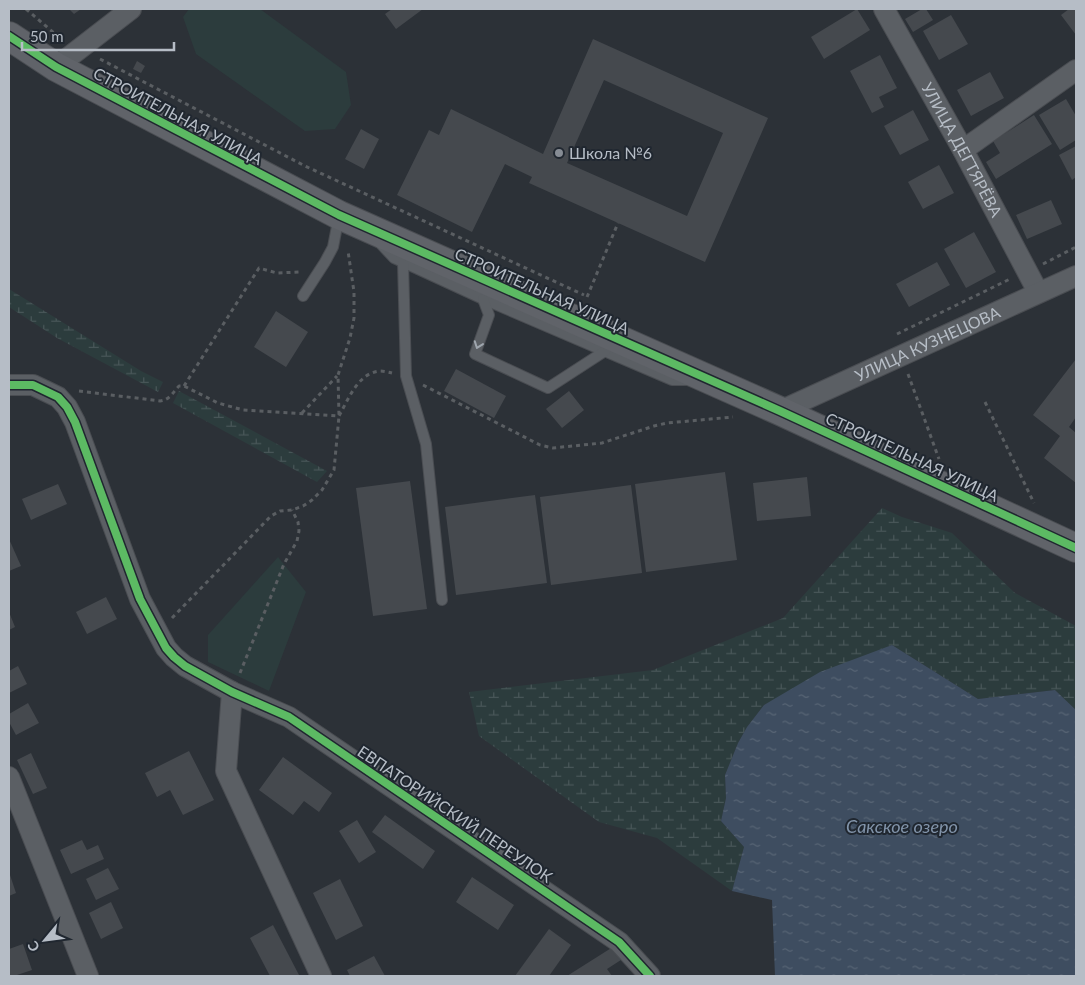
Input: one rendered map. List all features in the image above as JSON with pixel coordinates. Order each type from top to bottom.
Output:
[{"type":"street","points":[[56,67],[131,9]]},
{"type":"street","name":"УЛИЦА ДЕГТЯРЁВА","points":[[884,9],[963,150],[1038,292]]},
{"type":"street","name":"СТРОИТЕЛЬНАЯ УЛИЦА","points":[[9,36],[56,67],[339,216],[355,235],[708,379],[1076,548]]},
{"type":"street","points":[[963,150],[1076,70]]},
{"type":"street","name":"УЛИЦА КУЗНЕЦОВА","points":[[780,411],[1076,276]]},
{"type":"street","name":"ЕВПАТОРИЙСКИЙ ПЕРЕУЛОК","points":[[9,385],[33,385],[58,397],[67,406],[75,422],[140,599],[166,648],[174,657],[185,666],[232,692],[289,717],[619,942],[650,976]]},
{"type":"street","points":[[232,692],[226,771],[321,976]]},
{"type":"street","points":[[9,777],[88,976]]},
{"type":"lane","points":[[303,296],[333,247],[339,216]]},
{"type":"lane","points":[[355,235],[394,258],[483,299],[672,380],[708,379]]},
{"type":"lane","points":[[403,262],[406,376],[426,444],[442,600]]},
{"type":"lane","points":[[483,299],[489,314],[475,354],[548,388],[605,351]]},
{"type":"path","points":[[26,9],[60,39]]},
{"type":"path","points":[[80,49],[305,166],[587,297],[618,223]]},
{"type":"path","points":[[157,632],[271,516],[280,511],[292,510],[303,506],[312,500],[322,490],[334,470],[339,416],[338,375],[350,338],[354,318],[355,235]]},
{"type":"path","points":[[1042,264],[1076,247]]},
{"type":"path","points":[[184,386],[259,268],[278,273],[300,272],[325,262]]},
{"type":"path","points":[[904,330],[1016,277]]},
{"type":"path","points":[[906,368],[942,467]]},
{"type":"path","points":[[339,416],[357,384],[368,374],[381,371],[406,376],[540,445],[553,448],[602,443],[667,423],[738,416]]},
{"type":"path","points":[[302,414],[338,375]]},
{"type":"path","points":[[72,390],[166,401],[179,386],[184,386],[218,403],[243,410],[339,416]]},
{"type":"path","points":[[984,402],[1034,504]]},
{"type":"path","points":[[232,692],[284,564],[297,541],[298,522],[292,510]]},
{"type":"green space","points":[[189,9],[260,9],[346,72],[351,105],[335,129],[305,131],[196,54],[183,17]]},
{"type":"green space","points":[[9,289],[141,371],[163,382],[158,392],[57,338],[9,307]]},
{"type":"green space","points":[[179,391],[327,471],[317,482],[173,403]]},
{"type":"green space","points":[[882,508],[902,517],[952,533],[1015,593],[1076,626],[1076,710],[1055,690],[978,699],[892,645],[764,705],[747,727],[738,743],[725,775],[726,798],[721,821],[744,847],[732,891],[657,838],[599,822],[479,736],[469,692],[653,670],[783,618]]},
{"type":"green space","points":[[278,557],[306,592],[269,691],[208,662],[208,635]]},
{"type":"water","name":"Сакское озеро","points":[[892,645],[978,699],[1055,690],[1076,710],[1076,976],[775,976],[772,900],[732,891],[744,847],[721,821],[726,798],[725,775],[738,743],[747,727],[764,705],[820,672]]},
{"type":"building","points":[[69,9],[81,9],[74,14]]},
{"type":"building","points":[[392,9],[423,9],[396,29],[385,14]]},
{"type":"building","points":[[857,9],[870,30],[824,59],[811,37]]},
{"type":"building","points":[[922,9],[926,9],[933,20],[913,32],[905,19]]},
{"type":"building","points":[[1069,9],[1076,9],[1076,35],[1061,15]]},
{"type":"building","points":[[951,15],[968,44],[939,60],[923,31]]},
{"type":"building","points":[[593,39],[768,118],[705,262],[529,183],[532,177],[505,164],[472,232],[397,195],[429,130],[439,135],[451,109],[543,154]],"holes":[[[604,80],[723,133],[687,216],[567,163]]]},
{"type":"building","points":[[880,55],[897,88],[879,97],[884,107],[872,113],[850,71]]},
{"type":"building","points":[[137,61],[145,66],[141,73],[133,69]]},
{"type":"building","points":[[990,72],[1004,98],[971,116],[957,90]]},
{"type":"building","points":[[1066,99],[1076,116],[1076,140],[1060,150],[1039,115]]},
{"type":"building","points":[[913,110],[929,140],[900,155],[884,126]]},
{"type":"building","points":[[1034,115],[1052,144],[996,179],[986,162],[1000,153],[993,141]]},
{"type":"building","points":[[361,129],[379,139],[364,169],[345,159]]},
{"type":"building","points":[[1076,146],[1076,177],[1072,180],[1059,155]]},
{"type":"building","points":[[939,165],[954,193],[923,209],[908,182]]},
{"type":"building","points":[[1051,200],[1062,224],[1027,239],[1016,215]]},
{"type":"building","points":[[974,232],[996,272],[966,288],[944,249]]},
{"type":"building","points":[[937,262],[950,285],[909,307],[896,284]]},
{"type":"building","points":[[276,311],[308,332],[286,367],[254,347]]},
{"type":"building","points":[[1076,359],[1076,417],[1069,427],[1076,433],[1076,483],[1044,458],[1060,436],[1033,415]]},
{"type":"building","points":[[456,369],[506,396],[494,418],[444,391]]},
{"type":"building","points":[[569,391],[584,410],[562,428],[546,409]]},
{"type":"building","points":[[725,472],[737,560],[646,572],[635,484]]},
{"type":"building","points":[[807,477],[811,516],[757,521],[753,483]]},
{"type":"building","points":[[410,481],[427,609],[373,616],[356,488]]},
{"type":"building","points":[[58,484],[67,504],[31,520],[22,499]]},
{"type":"building","points":[[631,485],[642,573],[551,585],[540,497]]},
{"type":"building","points":[[535,495],[547,583],[456,595],[445,507]]},
{"type":"building","points":[[9,539],[21,566],[9,571]]},
{"type":"building","points":[[106,597],[117,619],[87,634],[76,612]]},
{"type":"building","points":[[9,612],[15,627],[9,630]]},
{"type":"building","points":[[18,666],[27,684],[9,693],[9,671]]},
{"type":"building","points":[[28,703],[39,723],[16,735],[9,722],[9,714]]},
{"type":"building","points":[[189,751],[214,800],[183,815],[170,790],[157,797],[145,773]]},
{"type":"building","points":[[31,753],[47,788],[33,794],[17,760]]},
{"type":"building","points":[[283,757],[332,793],[319,812],[304,801],[293,815],[259,790]]},
{"type":"building","points":[[385,815],[435,851],[423,869],[372,832]]},
{"type":"building","points":[[357,820],[376,852],[359,863],[339,831]]},
{"type":"building","points":[[82,840],[87,850],[98,845],[104,859],[71,874],[60,850]]},
{"type":"building","points":[[108,868],[119,889],[96,900],[86,879]]},
{"type":"building","points":[[9,872],[16,893],[9,896]]},
{"type":"building","points":[[472,877],[514,905],[498,930],[456,902]]},
{"type":"building","points":[[340,879],[363,926],[336,940],[313,893]]},
{"type":"building","points":[[111,902],[123,928],[101,939],[89,913]]},
{"type":"building","points":[[273,925],[299,975],[270,976],[250,938]]},
{"type":"building","points":[[549,929],[571,945],[549,976],[515,976]]},
{"type":"building","points":[[23,944],[32,970],[9,976],[9,949]]},
{"type":"building","points":[[616,945],[624,958],[607,969],[612,976],[567,976]]},
{"type":"building","points":[[374,956],[385,976],[350,976],[347,970]]},
{"type":"cycle path","points":[[9,36],[56,67],[339,215],[780,411],[1076,548]]},
{"type":"cycle path","points":[[9,385],[33,385],[58,397],[67,407],[75,422],[140,599],[166,648],[174,657],[185,666],[232,692],[289,717],[619,942],[650,976]]},
{"type":"place","name":"Школа №6","points":[[559,153]]}]
